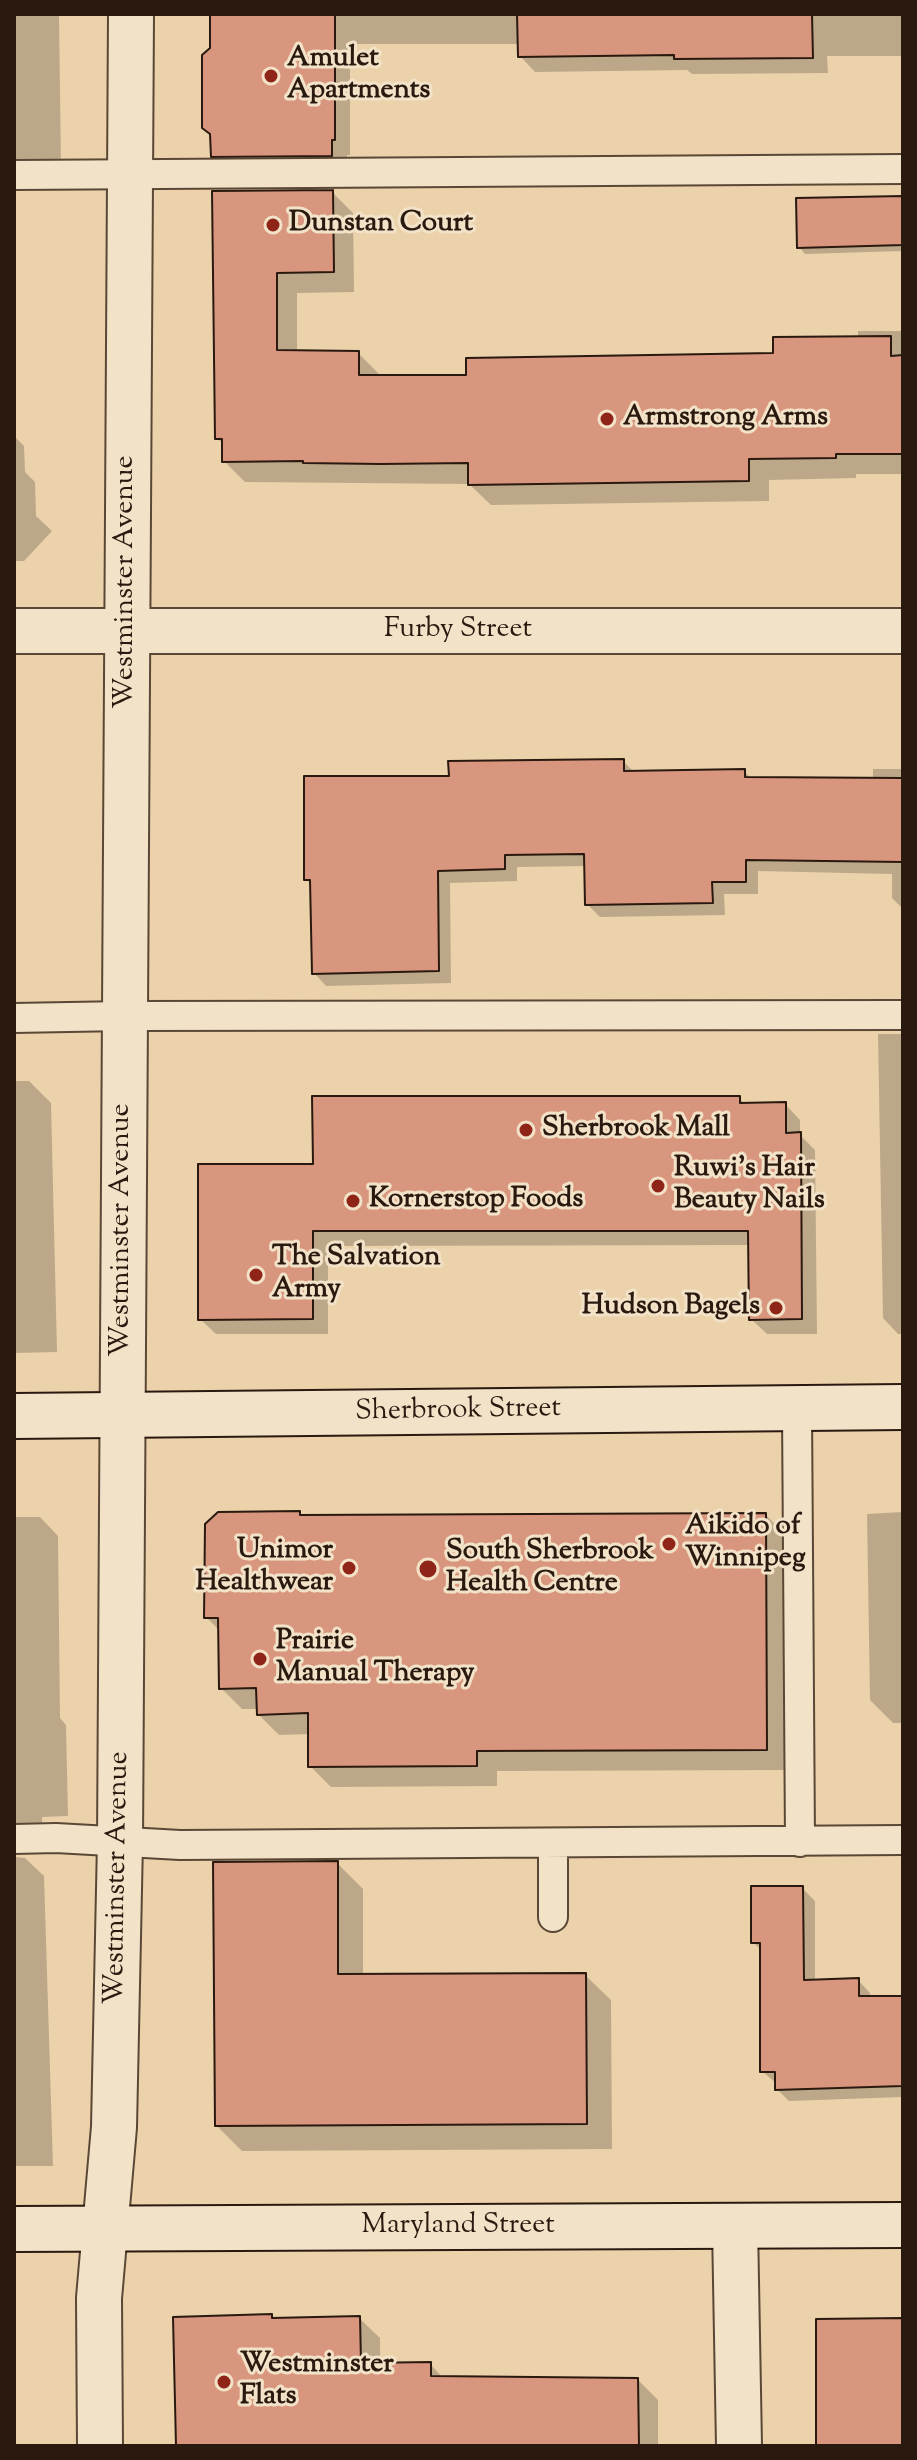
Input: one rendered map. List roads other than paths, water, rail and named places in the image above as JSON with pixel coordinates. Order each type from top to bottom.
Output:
[{"type":"street","name":"Westminster Avenue","points":[[100,2446],[99,2298],[114,2127],[120,1842],[131,14]]},
{"type":"street","name":"Furby Street","points":[[14,631],[903,631]]},
{"type":"street","name":"Sherbrook Street","points":[[14,1416],[903,1407]]},
{"type":"street","name":"Maryland Street","points":[[14,2229],[903,2225]]},
{"type":"street","points":[[735,2226],[739,2446]]},
{"type":"lane","points":[[14,175],[903,169]]},
{"type":"lane","points":[[14,1018],[903,1015]]},
{"type":"lane","points":[[797,1409],[800,1842]]},
{"type":"lane","points":[[14,1839],[56,1838],[180,1845],[903,1840]]},
{"type":"lane","points":[[553,1843],[553,1917]]},
{"type":"place","name":"Amulet Apartments","points":[[271,76]]},
{"type":"place","name":"Dunstan Court","points":[[273,225]]},
{"type":"place","name":"Armstrong Arms","points":[[607,419]]},
{"type":"place","name":"Sherbrook Mall","points":[[526,1130]]},
{"type":"place","name":"Ruwi's Hair Beauty Nails","points":[[658,1186]]},
{"type":"place","name":"Kornerstop Foods","points":[[353,1201]]},
{"type":"place","name":"The Salvation Army","points":[[256,1275]]},
{"type":"place","name":"Hudson Bagels","points":[[776,1308]]},
{"type":"place","name":"Aikido of Winnipeg","points":[[669,1544]]},
{"type":"place","name":"Unimor Healthwear","points":[[349,1568]]},
{"type":"place","name":"South Sherbrook Health Centre","points":[[428,1569]]},
{"type":"place","name":"Prairie Manual Therapy","points":[[260,1659]]},
{"type":"place","name":"Westminster Flats","points":[[224,2382]]}]
